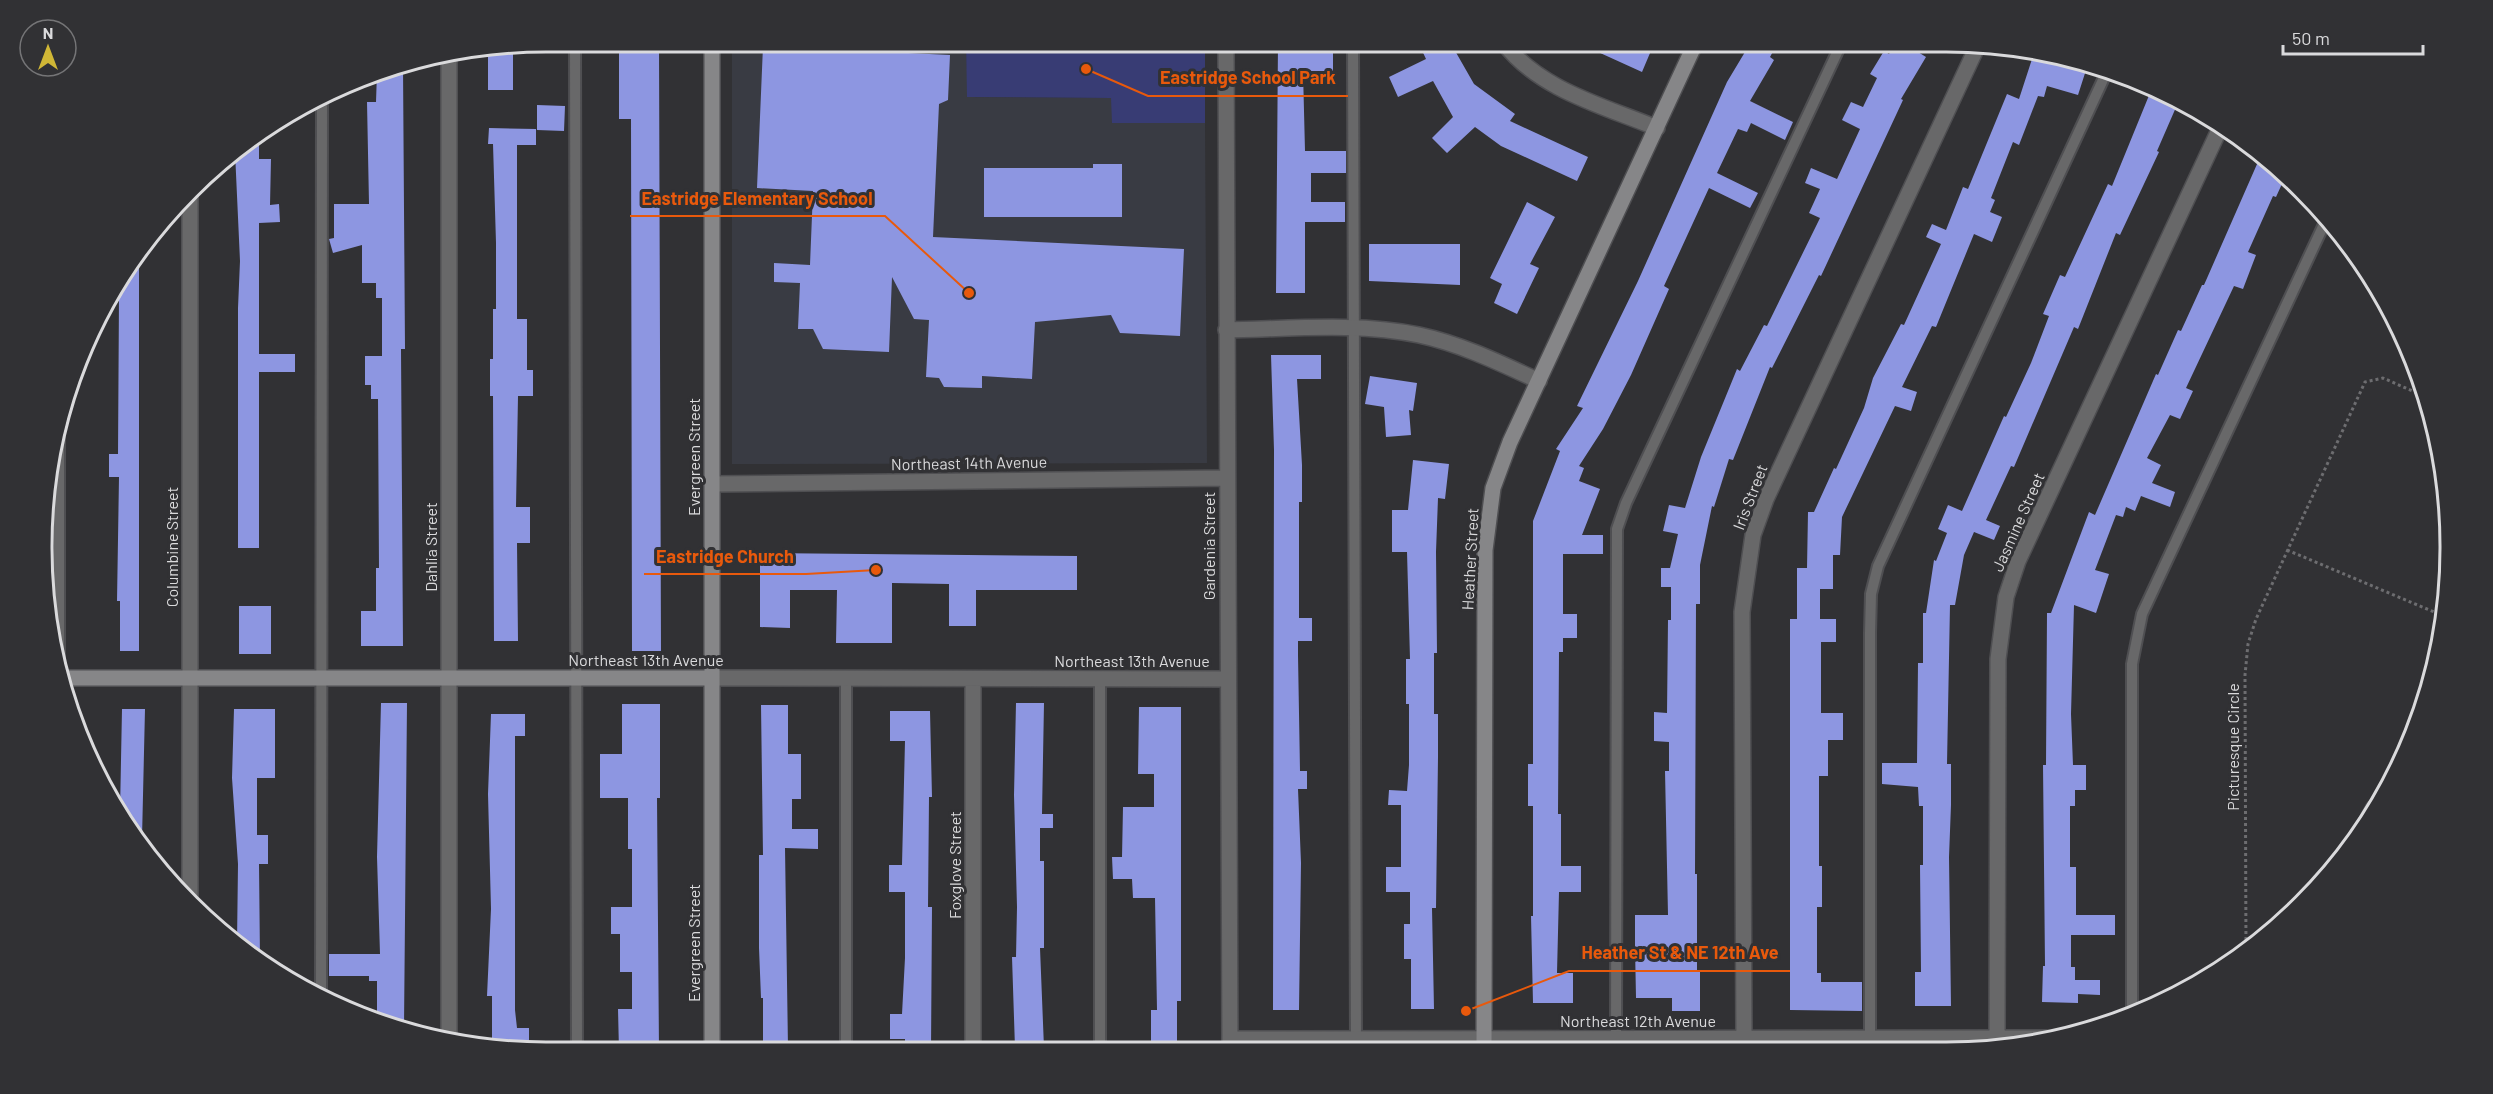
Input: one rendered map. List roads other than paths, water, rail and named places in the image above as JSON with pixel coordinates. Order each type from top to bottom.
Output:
[{"type":"street","name":"Evergreen Street","points":[[712,52],[712,1042]]},
{"type":"street","name":"Gardenia Street","points":[[1226,52],[1230,1042]]},
{"type":"street","points":[[1512,52],[1522,64],[1548,82],[1657,128]]},
{"type":"street","name":"Heather Street","points":[[1484,1042],[1487,519],[1501,462],[1691,52]]},
{"type":"street","name":"Iris Street","points":[[1744,1038],[1742,612],[1753,535],[1766,499],[1974,54]]},
{"type":"street","name":"Dahlia Street","points":[[449,62],[449,1032]]},
{"type":"street","name":"Jasmine Street","points":[[1997,1038],[1998,659],[2006,597],[2018,561],[2217,134]]},
{"type":"street","name":"Columbine Street","points":[[190,205],[190,889]]},
{"type":"street","points":[[1226,330],[1395,331],[1445,342],[1475,352],[1539,381]]},
{"type":"street","name":"Northeast 14th Avenue","points":[[712,484],[1226,478]]},
{"type":"street","name":"Northeast 13th Avenue","points":[[70,678],[1227,678]]},
{"type":"street","name":"Foxglove Street","points":[[973,678],[973,1042]]},
{"type":"street","name":"Northeast 12th Avenue","points":[[1659,1042],[1744,1038],[1997,1038]]},
{"type":"lane","points":[[575,52],[576,1042]]},
{"type":"lane","points":[[1353,52],[1356,1042]]},
{"type":"lane","points":[[1616,1042],[1617,529],[1626,503],[1837,52]]},
{"type":"lane","points":[[1870,1039],[1871,594],[1878,566],[2104,79]]},
{"type":"lane","points":[[321,987],[322,106]]},
{"type":"lane","points":[[2132,1005],[2132,664],[2142,614],[2322,226]]},
{"type":"lane","points":[[59,470],[59,624]]},
{"type":"lane","points":[[846,678],[846,1042]]},
{"type":"lane","points":[[1100,678],[1100,1042]]},
{"type":"place","name":"Eastridge School Park","points":[[1086,69]]},
{"type":"place","name":"Eastridge Elementary School","points":[[969,293]]},
{"type":"place","name":"Eastridge Church","points":[[876,570]]},
{"type":"place","name":"Heather St & NE 12th Ave","points":[[1466,1011]]}]
